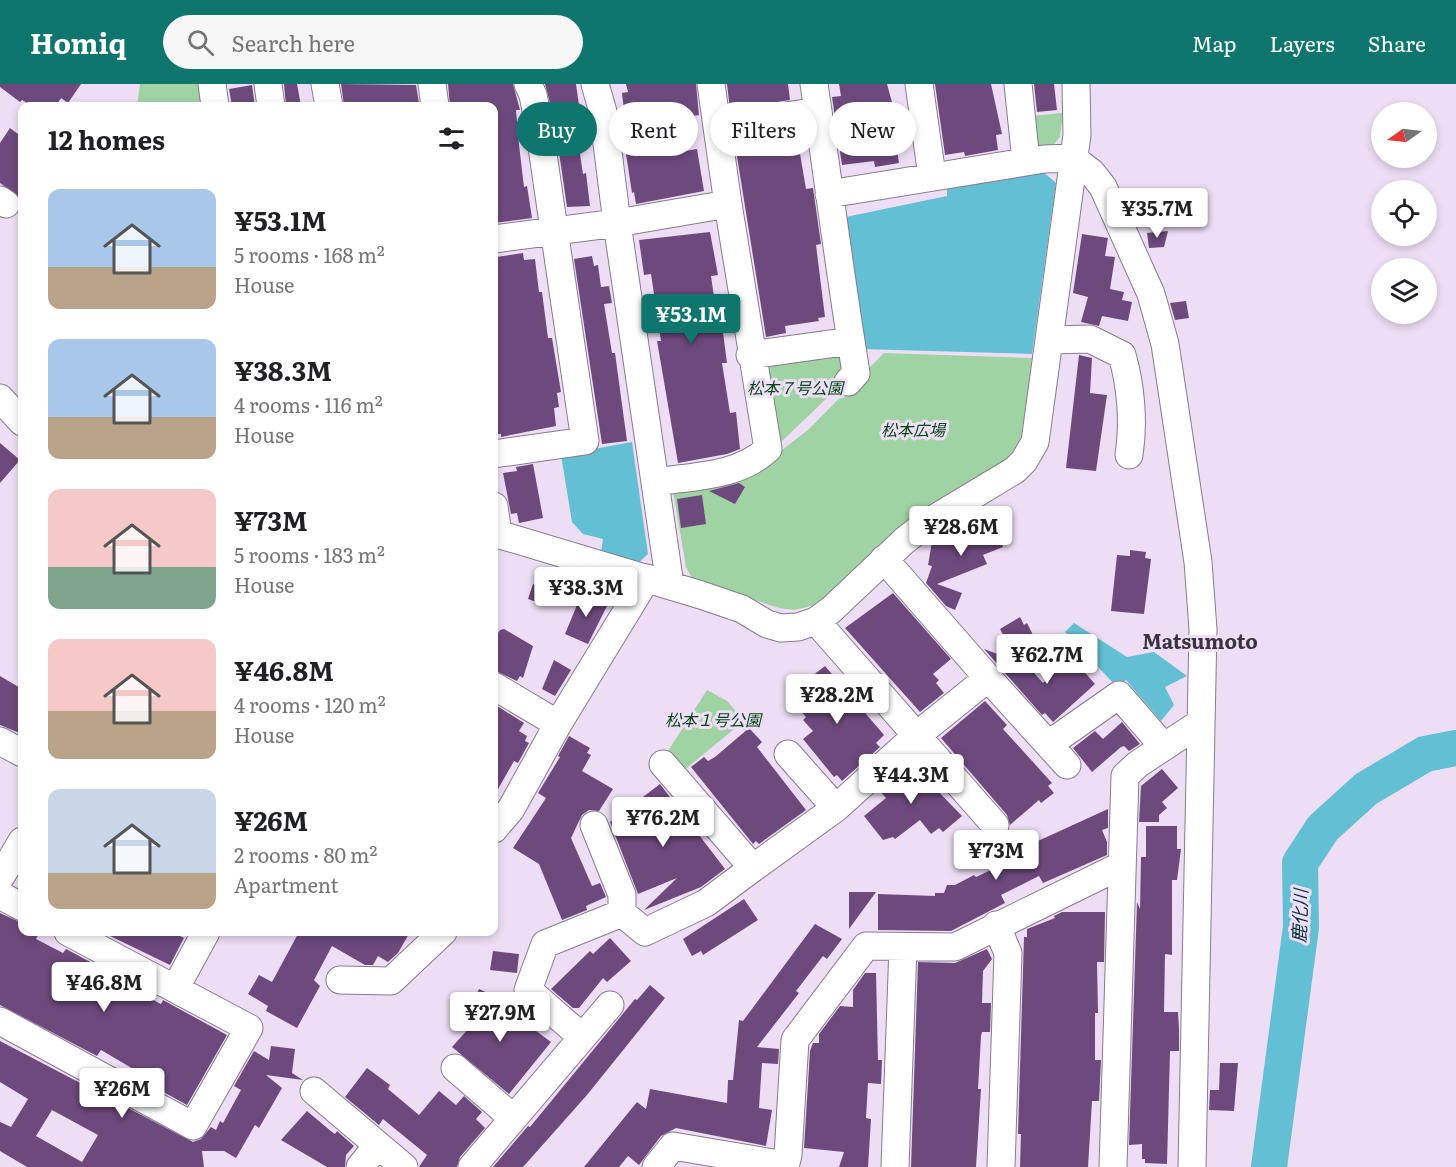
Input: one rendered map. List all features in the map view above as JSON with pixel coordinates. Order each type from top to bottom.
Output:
[{"type":"street","points":[[212,84],[214,102]]},
{"type":"street","points":[[268,84],[270,102]]},
{"type":"street","points":[[326,84],[328,102]]},
{"type":"street","points":[[432,84],[434,102]]},
{"type":"street","points":[[498,453],[585,441],[552,231],[538,120],[528,84]]},
{"type":"street","points":[[498,821],[511,809],[558,724],[658,582],[655,482],[603,112],[595,84]]},
{"type":"street","points":[[711,84],[714,102]]},
{"type":"street","points":[[814,84],[856,373],[848,382]]},
{"type":"street","points":[[919,84],[932,176]]},
{"type":"street","points":[[1018,84],[1026,161]]},
{"type":"street","points":[[498,534],[742,609],[767,624],[781,628],[816,621],[927,523],[1003,479],[1024,461],[1035,442],[1077,135],[1076,84]]},
{"type":"street","points":[[655,482],[733,470],[757,459],[768,450],[750,355],[721,156]]},
{"type":"street","points":[[829,194],[1026,161],[1073,159],[1092,173],[1103,187],[1151,294],[1165,344],[1198,562],[1203,629],[1192,1167]]},
{"type":"street","points":[[498,238],[618,223],[728,204]]},
{"type":"street","points":[[1048,340],[1090,339],[1122,355],[1127,374],[1131,426],[1129,455]]},
{"type":"street","points":[[750,355],[851,341]]},
{"type":"street","points":[[884,559],[1067,765]]},
{"type":"street","points":[[816,621],[995,825]]},
{"type":"street","points":[[622,913],[645,932],[706,903],[836,808],[916,736],[988,678]]},
{"type":"street","points":[[498,688],[558,724]]},
{"type":"street","points":[[1049,744],[1119,695],[1158,740]]},
{"type":"street","points":[[1113,1167],[1125,776],[1138,764],[1200,723]]},
{"type":"street","points":[[0,741],[18,751]]},
{"type":"street","points":[[788,754],[836,808]]},
{"type":"street","points":[[663,764],[753,868]]},
{"type":"street","points":[[594,825],[622,895],[622,913]]},
{"type":"street","points":[[0,878],[18,848]]},
{"type":"street","points":[[656,1167],[672,1146],[785,1166],[788,1155],[795,1040],[866,946],[955,947],[1122,865]]},
{"type":"street","points":[[0,895],[18,905]]},
{"type":"street","points":[[582,1037],[528,990],[545,944],[622,913]]},
{"type":"street","points":[[996,925],[1008,953],[1001,1167]]},
{"type":"street","points":[[0,1021],[193,1126],[249,1028],[76,936]]},
{"type":"street","points":[[175,989],[205,936]]},
{"type":"street","points":[[340,980],[391,981],[439,936]]},
{"type":"street","points":[[895,1167],[903,946]]},
{"type":"street","points":[[472,1167],[610,1005]]},
{"type":"street","points":[[455,1068],[513,1118]]},
{"type":"street","points":[[314,1091],[404,1167]]},
{"type":"street","points":[[360,1167],[378,1145]]},
{"type":"green space","points":[[140,84],[204,84],[207,102],[138,102]]},
{"type":"green space","points":[[1063,113],[1060,137],[1050,149],[1041,149],[1032,141],[1030,116]]},
{"type":"green space","name":"松本７号公園","points":[[831,352],[844,361],[847,379],[781,442],[773,438],[763,375],[773,361]]},
{"type":"green space","name":"松本広場","points":[[884,353],[1032,358],[1022,434],[1018,445],[1007,460],[933,503],[906,524],[820,604],[794,610],[779,608],[693,580],[686,567],[673,491],[763,465],[809,429]]},
{"type":"green space","name":"松本１号公園","points":[[707,690],[727,701],[744,721],[683,771],[666,754]]},
{"type":"water","points":[[1041,170],[1056,183],[1032,354],[862,349],[841,218],[947,196],[947,186]]},
{"type":"water","points":[[632,442],[648,554],[636,565],[601,553],[603,539],[583,534],[572,522],[561,455]]},
{"type":"water","points":[[1074,623],[1127,657],[1154,652],[1187,676],[1165,687],[1174,705],[1161,721],[1126,680],[1117,687],[1065,632]]},
{"type":"building","points":[[0,84],[81,84],[69,102],[61,98],[58,102],[25,102],[22,100],[20,102],[0,87]]},
{"type":"building","points":[[284,84],[297,84],[300,102],[286,102]]},
{"type":"building","points":[[341,84],[416,85],[419,102],[343,102]]},
{"type":"building","points":[[448,84],[513,84],[518,102],[516,102],[516,156],[520,156],[524,187],[527,186],[532,218],[498,222],[498,102],[450,102]]},
{"type":"building","points":[[545,84],[576,84],[579,102],[550,102]]},
{"type":"building","points":[[626,84],[696,84],[698,102],[623,102],[622,93],[628,92]]},
{"type":"building","points":[[727,84],[788,84],[790,100],[729,102]]},
{"type":"building","points":[[839,84],[887,84],[892,102],[833,102],[832,97],[841,96]]},
{"type":"building","points":[[935,84],[991,84],[1002,134],[996,135],[998,150],[965,156],[964,152],[945,155]]},
{"type":"building","points":[[1034,84],[1054,84],[1057,110],[1037,112]]},
{"type":"building","points":[[252,85],[254,102],[231,102],[229,89]]},
{"type":"building","points":[[10,128],[18,134],[18,196],[0,183],[0,143]]},
{"type":"building","points":[[698,155],[704,191],[636,204],[634,192],[632,193],[626,156]]},
{"type":"building","points":[[560,156],[580,156],[583,174],[586,173],[590,206],[567,207]]},
{"type":"building","points":[[737,156],[800,156],[806,189],[813,188],[821,244],[816,245],[825,317],[818,318],[819,321],[785,326],[786,333],[766,337]]},
{"type":"building","points":[[841,156],[898,156],[899,163],[875,167],[874,161],[842,165]]},
{"type":"building","points":[[1168,231],[1164,247],[1149,248],[1147,233]]},
{"type":"building","points":[[710,232],[718,275],[711,276],[717,318],[721,317],[727,363],[722,363],[730,413],[736,412],[740,449],[727,454],[678,463],[657,341],[661,341],[651,274],[644,275],[639,240]]},
{"type":"building","points":[[1082,234],[1108,238],[1105,256],[1115,257],[1110,289],[1124,292],[1122,300],[1132,302],[1128,321],[1102,316],[1099,326],[1081,322],[1088,297],[1073,293]]},
{"type":"building","points":[[523,253],[524,260],[535,259],[539,292],[542,292],[548,338],[552,338],[561,392],[557,393],[559,407],[554,408],[556,426],[501,437],[501,434],[498,434],[498,257]]},
{"type":"building","points":[[592,256],[594,266],[598,265],[601,287],[609,286],[612,303],[604,304],[612,353],[615,353],[627,441],[602,444],[574,259]]},
{"type":"building","points":[[1186,301],[1189,318],[1175,320],[1170,303]]},
{"type":"building","points":[[1079,355],[1092,358],[1090,393],[1107,395],[1096,471],[1066,468]]},
{"type":"building","points":[[0,443],[18,458],[18,462],[0,483]]},
{"type":"building","points":[[533,464],[543,518],[519,523],[517,513],[511,514],[503,473],[517,471],[516,467]]},
{"type":"building","points":[[739,483],[745,487],[735,504],[709,491]]},
{"type":"building","points":[[702,495],[706,524],[681,528],[677,499]]},
{"type":"building","points":[[988,511],[1003,547],[983,555],[987,564],[937,584],[962,593],[955,610],[946,606],[926,583],[932,566],[928,565],[932,542],[937,543],[938,539],[949,541],[975,531],[971,518]]},
{"type":"building","points":[[1130,550],[1146,552],[1145,558],[1151,559],[1144,614],[1111,611],[1117,555],[1130,556]]},
{"type":"building","points":[[533,584],[550,589],[545,605],[528,599]]},
{"type":"building","points":[[582,593],[608,604],[588,644],[565,634]]},
{"type":"building","points":[[893,593],[951,659],[933,674],[939,680],[936,683],[944,693],[920,712],[845,628]]},
{"type":"building","points":[[1020,617],[1024,625],[1027,623],[1036,641],[1013,654],[1000,629]]},
{"type":"building","points":[[504,629],[533,646],[523,678],[520,676],[517,681],[498,672],[498,633]]},
{"type":"building","points":[[984,649],[1027,665],[1043,683],[1072,658],[1095,684],[1053,722],[1045,713],[1042,715]]},
{"type":"building","points":[[554,660],[571,670],[555,696],[542,689]]},
{"type":"building","points":[[825,666],[884,735],[876,743],[880,747],[842,781],[837,775],[834,777],[803,739],[813,731],[803,720],[806,717],[795,705],[810,690],[803,683]]},
{"type":"building","points":[[0,676],[18,687],[18,732],[0,725]]},
{"type":"building","points":[[985,701],[1007,725],[1003,729],[1052,783],[1048,786],[1054,793],[1041,803],[1039,800],[1010,825],[1007,815],[941,738]]},
{"type":"building","points":[[498,707],[524,723],[519,731],[527,736],[525,741],[529,743],[518,763],[514,761],[498,789]]},
{"type":"building","points":[[1122,722],[1140,744],[1129,751],[1124,746],[1121,747],[1092,772],[1073,748],[1095,731],[1103,739]]},
{"type":"building","points":[[749,728],[762,742],[757,747],[806,810],[759,844],[756,841],[753,844],[691,767],[704,757],[708,761],[715,757]]},
{"type":"building","points":[[569,736],[590,748],[587,753],[591,755],[582,771],[613,789],[599,811],[589,810],[582,815],[571,838],[592,886],[600,883],[606,897],[586,906],[587,910],[562,920],[539,864],[513,848],[546,798],[538,793],[560,757],[558,756]]},
{"type":"building","points":[[916,762],[930,775],[926,779],[962,816],[943,832],[939,828],[931,834],[920,820],[895,839],[893,837],[883,840],[864,816],[886,798],[879,790],[904,768],[906,770]]},
{"type":"building","points":[[1162,769],[1178,788],[1162,802],[1167,808],[1159,815],[1159,822],[1139,822],[1141,786]]},
{"type":"building","points":[[660,784],[725,869],[701,887],[644,910],[677,878],[638,894],[610,822]]},
{"type":"building","points":[[1108,809],[1108,828],[1102,830],[1107,842],[1107,855],[1043,883],[1039,876],[1001,895],[1005,903],[951,931],[878,930],[878,894],[935,896],[935,893],[944,893],[947,885],[955,885],[974,875],[976,877],[1027,853],[1027,846]]},
{"type":"building","points":[[1146,826],[1177,826],[1177,849],[1181,849],[1177,880],[1172,880],[1172,955],[1165,954],[1164,1012],[1178,1012],[1179,1029],[1179,1051],[1170,1051],[1167,1164],[1145,1163],[1145,1159],[1142,1159],[1142,1144],[1129,1145],[1137,902],[1140,909],[1141,857],[1146,857]]},
{"type":"building","points":[[849,892],[876,892],[849,929]]},
{"type":"building","points":[[744,899],[758,920],[703,955],[701,951],[692,956],[683,939]]},
{"type":"building","points":[[1062,912],[1105,912],[1104,962],[1097,962],[1098,1013],[1095,1013],[1095,1060],[1101,1060],[1099,1101],[1092,1101],[1088,1167],[1020,1167],[1021,1134],[1018,1134],[1024,937],[1027,937],[1027,929],[1055,918],[1054,916]]},
{"type":"building","points":[[0,913],[18,921],[18,936],[38,936],[36,939],[63,953],[66,949],[126,981],[123,985],[161,1004],[163,1000],[227,1035],[187,1105],[138,1078],[139,1074],[135,1070],[101,1050],[97,1056],[0,1005]]},
{"type":"building","points":[[815,924],[842,939],[827,959],[823,956],[796,991],[799,993],[757,1047],[779,1049],[778,1064],[762,1063],[759,1108],[772,1110],[766,1146],[676,1128],[661,1136],[639,1165],[628,1156],[619,1167],[584,1167],[637,1102],[646,1109],[650,1089],[727,1103],[728,1080],[733,1080],[739,1020],[743,1021]]},
{"type":"building","points":[[110,936],[180,936],[184,938],[170,965]]},
{"type":"building","points":[[297,936],[408,936],[398,953],[388,962],[378,956],[373,965],[365,965],[332,946],[314,980],[320,986],[297,1028],[266,1011],[268,1006],[248,994],[259,975],[272,982]]},
{"type":"building","points":[[610,938],[631,961],[607,982],[603,978],[579,1008],[573,1008],[551,989],[590,951],[593,954]]},
{"type":"building","points":[[987,949],[992,959],[983,971],[982,1003],[991,1003],[990,1032],[982,1032],[981,1036],[978,1089],[981,1089],[976,1167],[911,1167],[918,962],[955,963]]},
{"type":"building","points":[[493,951],[519,954],[517,973],[490,970]]},
{"type":"building","points":[[865,973],[876,973],[878,1060],[882,1060],[881,1084],[868,1083],[866,1118],[871,1119],[868,1167],[839,1167],[844,1152],[804,1148],[810,1051],[813,1043],[819,1043],[819,1034],[840,1006],[853,1007],[853,990]]},
{"type":"building","points":[[650,985],[665,998],[587,1095],[523,1167],[493,1167],[528,1126],[530,1127],[635,999],[637,1000]]},
{"type":"building","points":[[479,989],[500,999],[499,1004],[526,1027],[528,1025],[551,1042],[509,1094],[452,1047],[479,1017],[473,1012],[479,1005],[473,1002]]},
{"type":"building","points":[[0,1041],[193,1142],[201,1139],[211,1127],[216,1130],[220,1121],[223,1123],[241,1090],[234,1086],[254,1051],[269,1060],[271,1046],[295,1049],[292,1073],[303,1080],[266,1075],[282,1088],[259,1128],[255,1125],[236,1158],[224,1151],[202,1151],[204,1167],[27,1167],[0,1151],[0,1122],[11,1127],[28,1099],[0,1082]],"holes":[[[52,1110],[98,1135],[82,1162],[36,1136]]]},
{"type":"building","points":[[1220,1063],[1238,1063],[1234,1111],[1209,1110],[1210,1090],[1219,1090]]},
{"type":"building","points":[[367,1068],[390,1085],[388,1089],[419,1115],[439,1091],[456,1105],[464,1096],[482,1112],[476,1119],[485,1128],[460,1157],[457,1167],[419,1167],[427,1155],[383,1119],[379,1125],[345,1097]]},
{"type":"building","points":[[307,1111],[332,1132],[335,1134],[337,1131],[354,1146],[346,1155],[345,1167],[327,1167],[281,1140]]},
{"type":"waterway","name":"鹿化川","points":[[1269,1167],[1301,927],[1300,863],[1323,828],[1366,789],[1425,754],[1456,748]]},
{"type":"district","name":"Matsumoto","points":[[1200,640]]}]
